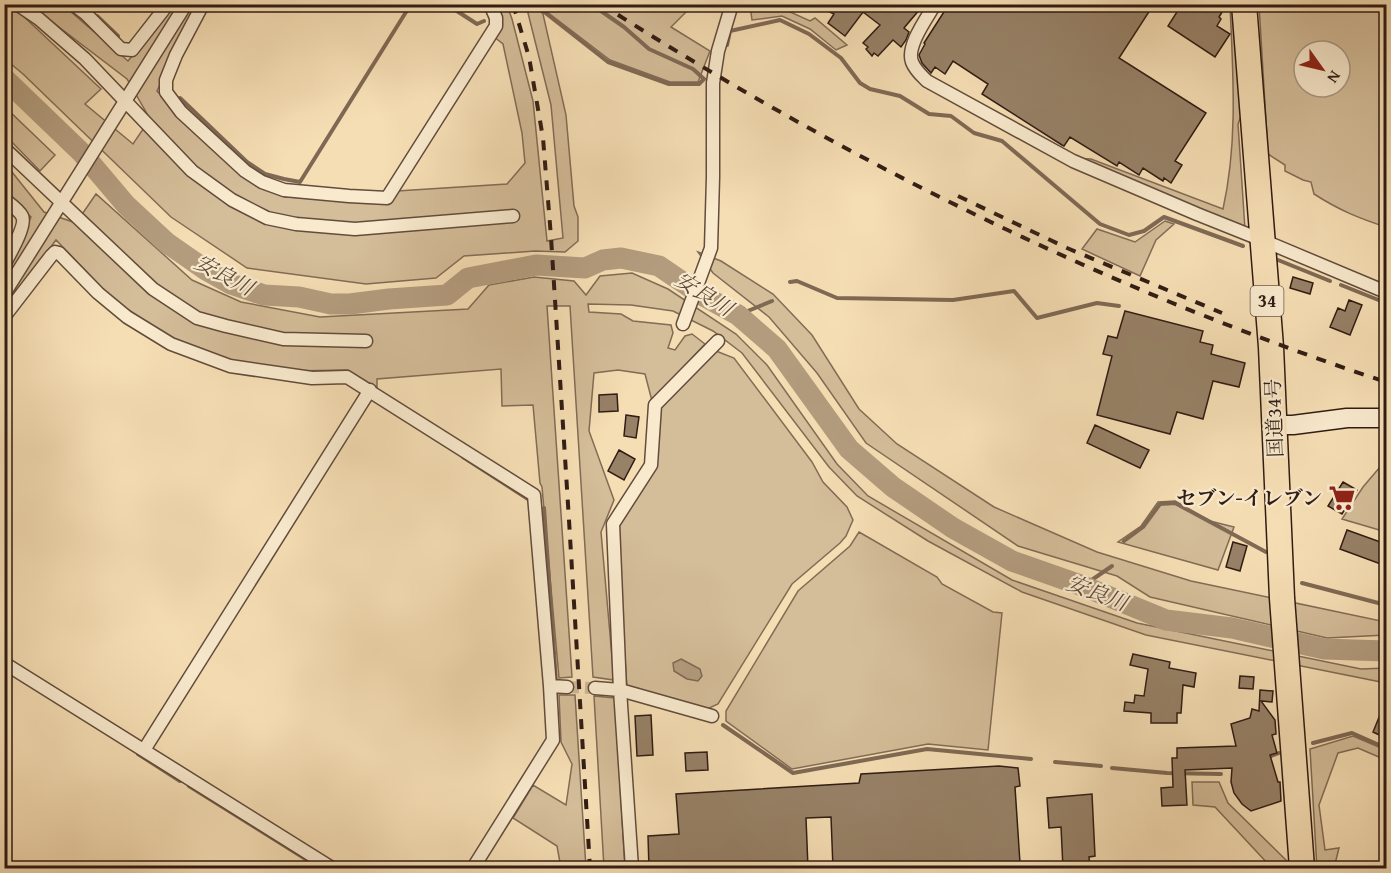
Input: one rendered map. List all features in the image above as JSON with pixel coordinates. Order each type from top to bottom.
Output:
[{"type":"highway","name":"国道34号","points":[[1244,4],[1271,347],[1282,598],[1302,868]]},
{"type":"main road","points":[[1274,425],[1347,418],[1386,418]]},
{"type":"street","points":[[17,4],[39,19],[85,59],[123,105],[192,171],[232,200],[267,218],[296,224],[355,229],[513,216]]},
{"type":"street","points":[[74,4],[121,49],[132,50],[168,4]]},
{"type":"street","points":[[4,294],[186,4]]},
{"type":"street","points":[[203,4],[176,55],[166,80],[166,92],[182,112],[246,171],[262,182],[284,190],[387,198],[496,27],[496,18],[490,4]]},
{"type":"street","points":[[684,321],[711,248],[713,83],[718,51],[732,4]]},
{"type":"street","points":[[935,4],[910,51],[911,60],[917,72],[927,81],[1073,161],[1386,292]]},
{"type":"street","points":[[4,148],[63,201],[153,289],[197,318],[283,339],[366,341]]},
{"type":"street","points":[[4,199],[22,215],[23,221],[4,265]]},
{"type":"street","points":[[4,317],[51,255],[55,252],[59,253],[98,293],[127,317],[171,344],[230,366],[312,378],[347,376],[534,495],[553,740],[473,868]]},
{"type":"street","points":[[632,868],[620,690],[613,524],[651,465],[655,405],[718,341]]},
{"type":"street","points":[[144,750],[370,390]]},
{"type":"street","points":[[4,663],[332,868]]},
{"type":"street","points":[[550,686],[567,687]]},
{"type":"street","points":[[595,688],[620,690],[712,716]]},
{"type":"shaded area","points":[[4,5],[29,5],[22,15],[101,89],[85,104],[133,144],[150,119],[127,79],[30,5],[63,5],[128,61],[173,5],[197,5],[157,91],[252,182],[285,197],[390,201],[397,191],[507,184],[525,163],[522,133],[503,44],[494,37],[495,5],[507,5],[533,101],[547,241],[563,238],[551,105],[525,5],[536,5],[543,14],[566,115],[574,206],[578,217],[578,241],[565,252],[535,251],[464,256],[436,278],[366,284],[247,268],[171,217],[5,59]]},
{"type":"shaded area","points":[[538,5],[693,5],[671,27],[710,51],[698,82],[670,82],[610,60]]},
{"type":"shaded area","points":[[750,5],[775,5],[810,21],[815,18],[847,45],[836,50],[810,29],[782,16],[752,20]]},
{"type":"shaded area","points":[[1230,5],[1236,5],[1242,113],[1238,124],[1245,229],[1073,158],[1091,159],[1223,209],[1233,133]]},
{"type":"shaded area","points":[[1259,5],[1386,5],[1386,227],[1349,213],[1314,194],[1311,182],[1285,171],[1285,165],[1268,154]]},
{"type":"shaded area","points":[[5,107],[55,155],[40,171],[5,135]]},
{"type":"shaded area","points":[[5,166],[44,212],[76,223],[96,194],[192,280],[241,302],[320,317],[468,309],[489,285],[534,277],[574,281],[586,295],[600,276],[632,273],[668,289],[736,334],[767,365],[837,464],[868,496],[1012,580],[1137,623],[1361,669],[1386,668],[1386,683],[1146,635],[1022,592],[928,541],[857,496],[829,467],[742,353],[713,331],[673,311],[631,305],[588,304],[589,312],[621,314],[633,321],[671,325],[673,333],[668,348],[675,350],[685,336],[692,334],[705,344],[652,401],[645,374],[618,370],[594,373],[589,431],[614,500],[601,532],[614,680],[593,677],[570,306],[547,306],[572,677],[559,678],[533,405],[502,406],[501,369],[377,379],[377,388],[348,370],[287,371],[223,362],[169,339],[111,297],[56,240],[5,308],[5,273],[31,217],[5,194]]},
{"type":"shaded area","points":[[1165,221],[1174,224],[1156,240],[1140,276],[1082,249],[1097,229],[1135,242]]},
{"type":"shaded area","points":[[698,252],[721,261],[773,294],[812,335],[859,409],[897,444],[994,507],[1097,552],[1191,581],[1386,622],[1386,635],[1327,638],[1150,597],[1117,576],[1018,546],[866,443],[817,373],[769,317],[713,273]]},
{"type":"shaded area","points":[[716,351],[734,358],[812,462],[823,482],[847,507],[853,520],[840,543],[792,584],[718,704],[705,710],[627,688],[621,603],[619,524],[656,466],[658,404]]},
{"type":"shaded area","points":[[1386,460],[1386,532],[1342,519],[1363,487]]},
{"type":"shaded area","points":[[1175,501],[1210,521],[1234,527],[1218,570],[1118,542],[1141,526],[1158,502]]},
{"type":"shaded area","points":[[859,532],[937,577],[942,584],[993,612],[1002,613],[988,750],[928,744],[792,769],[726,721],[726,711],[798,591],[850,546]]},
{"type":"shaded area","points":[[681,659],[700,669],[702,676],[698,681],[687,679],[674,671],[673,663]]},
{"type":"shaded area","points":[[559,695],[575,695],[586,868],[561,868],[557,846],[513,818],[533,785],[566,805],[572,764],[561,742]]},
{"type":"shaded area","points":[[594,696],[615,698],[625,868],[604,868]]},
{"type":"shaded area","points":[[1353,736],[1386,750],[1386,760],[1358,748],[1338,753],[1319,805],[1325,850],[1339,848],[1334,868],[1317,868],[1310,749]]},
{"type":"shaded area","points":[[1192,782],[1219,782],[1228,803],[1289,863],[1289,868],[1270,868],[1215,807],[1193,805]]},
{"type":"building","points":[[813,4],[914,4],[920,9],[904,28],[909,32],[901,47],[893,40],[878,56],[874,53],[872,56],[866,49],[868,47],[863,43],[880,25],[863,12],[845,36],[828,23],[834,14]]},
{"type":"building","points":[[949,4],[1154,4],[1119,58],[1206,113],[1175,161],[1182,165],[1171,183],[1164,178],[1163,181],[1143,168],[1139,175],[1119,162],[1117,166],[1070,137],[1064,146],[1062,145],[982,94],[988,84],[953,61],[945,74],[935,67],[931,73],[922,63],[919,55]]},
{"type":"building","points":[[1182,4],[1227,4],[1219,17],[1221,19],[1217,26],[1230,34],[1215,57],[1168,26]]},
{"type":"building","points":[[1293,277],[1313,283],[1310,294],[1290,288]]},
{"type":"building","points":[[1349,300],[1362,305],[1350,335],[1330,327],[1338,308],[1345,311]]},
{"type":"building","points":[[1125,311],[1203,331],[1200,342],[1213,345],[1211,354],[1245,363],[1239,387],[1213,381],[1203,419],[1177,412],[1170,434],[1097,415],[1112,356],[1103,354],[1108,336],[1117,338]]},
{"type":"building","points":[[617,394],[618,411],[599,412],[599,395]]},
{"type":"building","points":[[626,415],[639,417],[636,438],[624,436]]},
{"type":"building","points":[[1095,425],[1149,450],[1140,468],[1087,443]]},
{"type":"building","points":[[619,450],[635,459],[624,480],[608,471]]},
{"type":"building","name":"セブン-イレブン","points":[[1343,482],[1357,490],[1342,514],[1328,506]]},
{"type":"building","points":[[1347,530],[1386,544],[1386,566],[1340,549]]},
{"type":"building","points":[[1233,542],[1247,546],[1240,571],[1226,567]]},
{"type":"building","points":[[1133,654],[1170,662],[1169,668],[1196,673],[1194,687],[1183,685],[1181,713],[1177,713],[1177,723],[1151,723],[1151,713],[1124,711],[1125,702],[1134,703],[1135,695],[1144,696],[1148,669],[1130,665]]},
{"type":"building","points":[[1240,676],[1254,677],[1253,689],[1239,688]]},
{"type":"building","points":[[1260,690],[1273,691],[1272,702],[1261,701],[1275,720],[1276,734],[1272,735],[1277,753],[1270,755],[1278,782],[1280,782],[1281,801],[1251,811],[1234,793],[1231,782],[1232,768],[1185,770],[1187,805],[1162,806],[1161,788],[1173,787],[1172,758],[1177,758],[1177,748],[1236,746],[1231,724],[1250,718],[1252,709],[1259,711]]},
{"type":"building","points":[[1386,700],[1386,738],[1373,732]]},
{"type":"building","points":[[651,715],[653,755],[637,756],[635,716]]},
{"type":"building","points":[[707,752],[708,770],[686,771],[685,753]]},
{"type":"building","points":[[999,766],[1018,768],[1020,786],[1015,787],[1020,863],[1018,866],[833,868],[831,817],[806,818],[808,868],[649,868],[648,836],[679,834],[676,794],[859,783],[861,774]]},
{"type":"building","points":[[1092,794],[1095,856],[1089,857],[1090,868],[1063,868],[1061,827],[1049,828],[1047,798]]},
{"type":"waterway","points":[[180,98],[247,162],[265,174],[300,182],[411,4]]},
{"type":"waterway","points":[[446,4],[477,24],[484,21]]},
{"type":"waterway","points":[[543,11],[608,62],[669,84],[699,84],[704,79],[693,69],[649,49],[624,27],[591,4]]},
{"type":"waterway","points":[[97,16],[118,36]]},
{"type":"waterway","points":[[727,45],[730,31],[780,20],[809,34],[841,58],[860,83],[870,89],[900,96],[929,114],[951,116],[974,133],[1002,141],[1100,224],[1129,235],[1144,231],[1164,217],[1243,246]]},
{"type":"waterway","name":"安良川","points":[[4,78],[82,153],[126,205],[167,243],[231,284],[264,295],[299,297],[331,304],[350,304],[447,295],[468,278],[536,265],[585,268],[603,260],[621,258],[659,266],[700,294],[738,315],[777,349],[849,449],[893,487],[953,528],[1012,561],[1083,586],[1166,620],[1232,628],[1324,649],[1386,651]]},
{"type":"waterway","points":[[1278,260],[1330,281]]},
{"type":"waterway","points":[[790,282],[797,281],[837,298],[953,300],[1014,291],[1037,318],[1097,303],[1119,306]]},
{"type":"waterway","points":[[1341,285],[1386,303]]},
{"type":"waterway","points":[[738,315],[772,301]]},
{"type":"waterway","points":[[463,457],[528,499]]},
{"type":"waterway","points":[[1124,541],[1143,527],[1160,504],[1175,503],[1266,552]]},
{"type":"waterway","points":[[544,508],[556,682],[558,682]]},
{"type":"waterway","points":[[1083,586],[1112,566]]},
{"type":"waterway","points":[[1302,583],[1386,605]]},
{"type":"waterway","points":[[723,725],[793,773],[927,749],[1031,759]]},
{"type":"waterway","points":[[1313,743],[1352,733],[1386,748]]},
{"type":"waterway","points":[[1266,758],[1279,753]]},
{"type":"waterway","points":[[138,754],[180,781]]},
{"type":"waterway","points":[[1055,762],[1101,766]]},
{"type":"waterway","points":[[1112,768],[1167,773],[1221,774]]},
{"type":"waterway","points":[[189,786],[320,868]]},
{"type":"tunnel","points":[[567,687],[595,688]]},
{"type":"railway","points":[[513,4],[529,57],[543,138],[590,868]]},
{"type":"railway","points":[[601,4],[694,62],[789,117],[982,218],[1081,264],[1181,306],[1283,346],[1386,382]]},
{"type":"railway","points":[[958,196],[1067,248],[1222,313]]},
{"type":"place","name":"セブン-イレブン","points":[[1342,498]]}]
